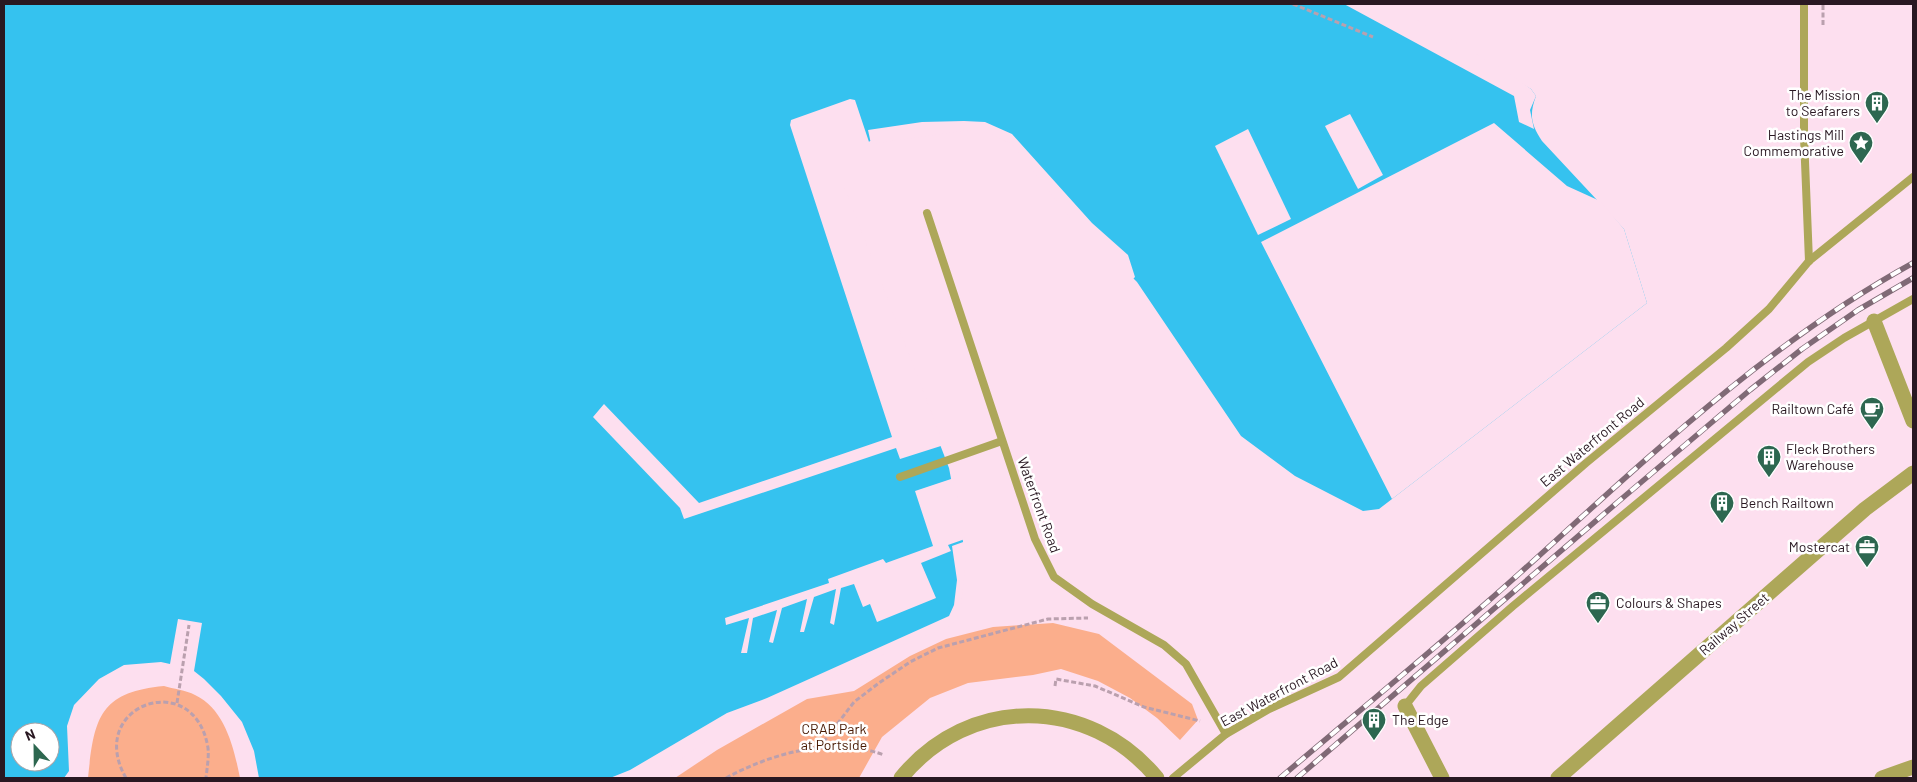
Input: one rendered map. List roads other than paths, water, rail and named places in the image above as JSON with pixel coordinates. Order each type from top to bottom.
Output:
[{"type":"street","points":[[1874,321],[1913,420]]},
{"type":"street","name":"Railway Street","points":[[1558,778],[1864,509],[1913,473]]},
{"type":"street","points":[[1405,706],[1442,778]]},
{"type":"street","points":[[905,773],[938,743],[963,730],[998,719],[1040,716],[1080,724],[1110,738],[1136,756],[1157,778]]},
{"type":"street","points":[[1882,778],[1913,767]]},
{"type":"lane","points":[[1804,4],[1804,137],[1809,261]]},
{"type":"lane","name":"East Waterfront Road","points":[[1173,778],[1226,734],[1269,710],[1339,677],[1586,463],[1726,348],[1769,309],[1809,261],[1913,177]]},
{"type":"lane","name":"Waterfront Road","points":[[927,214],[1035,539],[1054,577],[1113,617],[1164,645],[1186,664],[1226,734]]},
{"type":"lane","points":[[1405,706],[1421,686],[1513,606],[1801,368],[1844,338],[1913,299]]},
{"type":"lane","points":[[900,477],[1002,441]]},
{"type":"water","points":[[4,4],[1384,4],[1531,89],[1536,96],[1532,109],[1533,124],[1542,141],[1624,229],[1647,303],[1379,509],[1363,511],[1295,476],[1241,436],[1137,282],[1071,216],[1013,142],[988,131],[969,128],[870,141],[850,158],[841,186],[949,468],[965,552],[958,612],[904,641],[708,736],[652,778],[256,778],[240,734],[216,701],[196,680],[163,671],[137,668],[117,676],[93,696],[77,719],[76,778],[4,778]]},
{"type":"railway","points":[[1280,778],[1461,625],[1708,406],[1807,330],[1859,295],[1913,263]]},
{"type":"railway","points":[[1297,778],[1750,390],[1802,349],[1858,310],[1913,278]]},
{"type":"place","name":"The Mission to Seafarers","points":[[1877,124]]},
{"type":"place","name":"Hastings Mill Commemorative","points":[[1861,164]]},
{"type":"place","name":"Railtown Café","points":[[1872,430]]},
{"type":"place","name":"Fleck Brothers Warehouse","points":[[1769,478]]},
{"type":"place","name":"Bench Railtown","points":[[1722,524]]},
{"type":"place","name":"Mostercat","points":[[1867,568]]},
{"type":"place","name":"Colours & Shapes","points":[[1598,624]]},
{"type":"place","name":"The Edge","points":[[1374,741]]},
{"type":"park label","name":"CRAB Park at Portside","points":[[834,738]]}]
